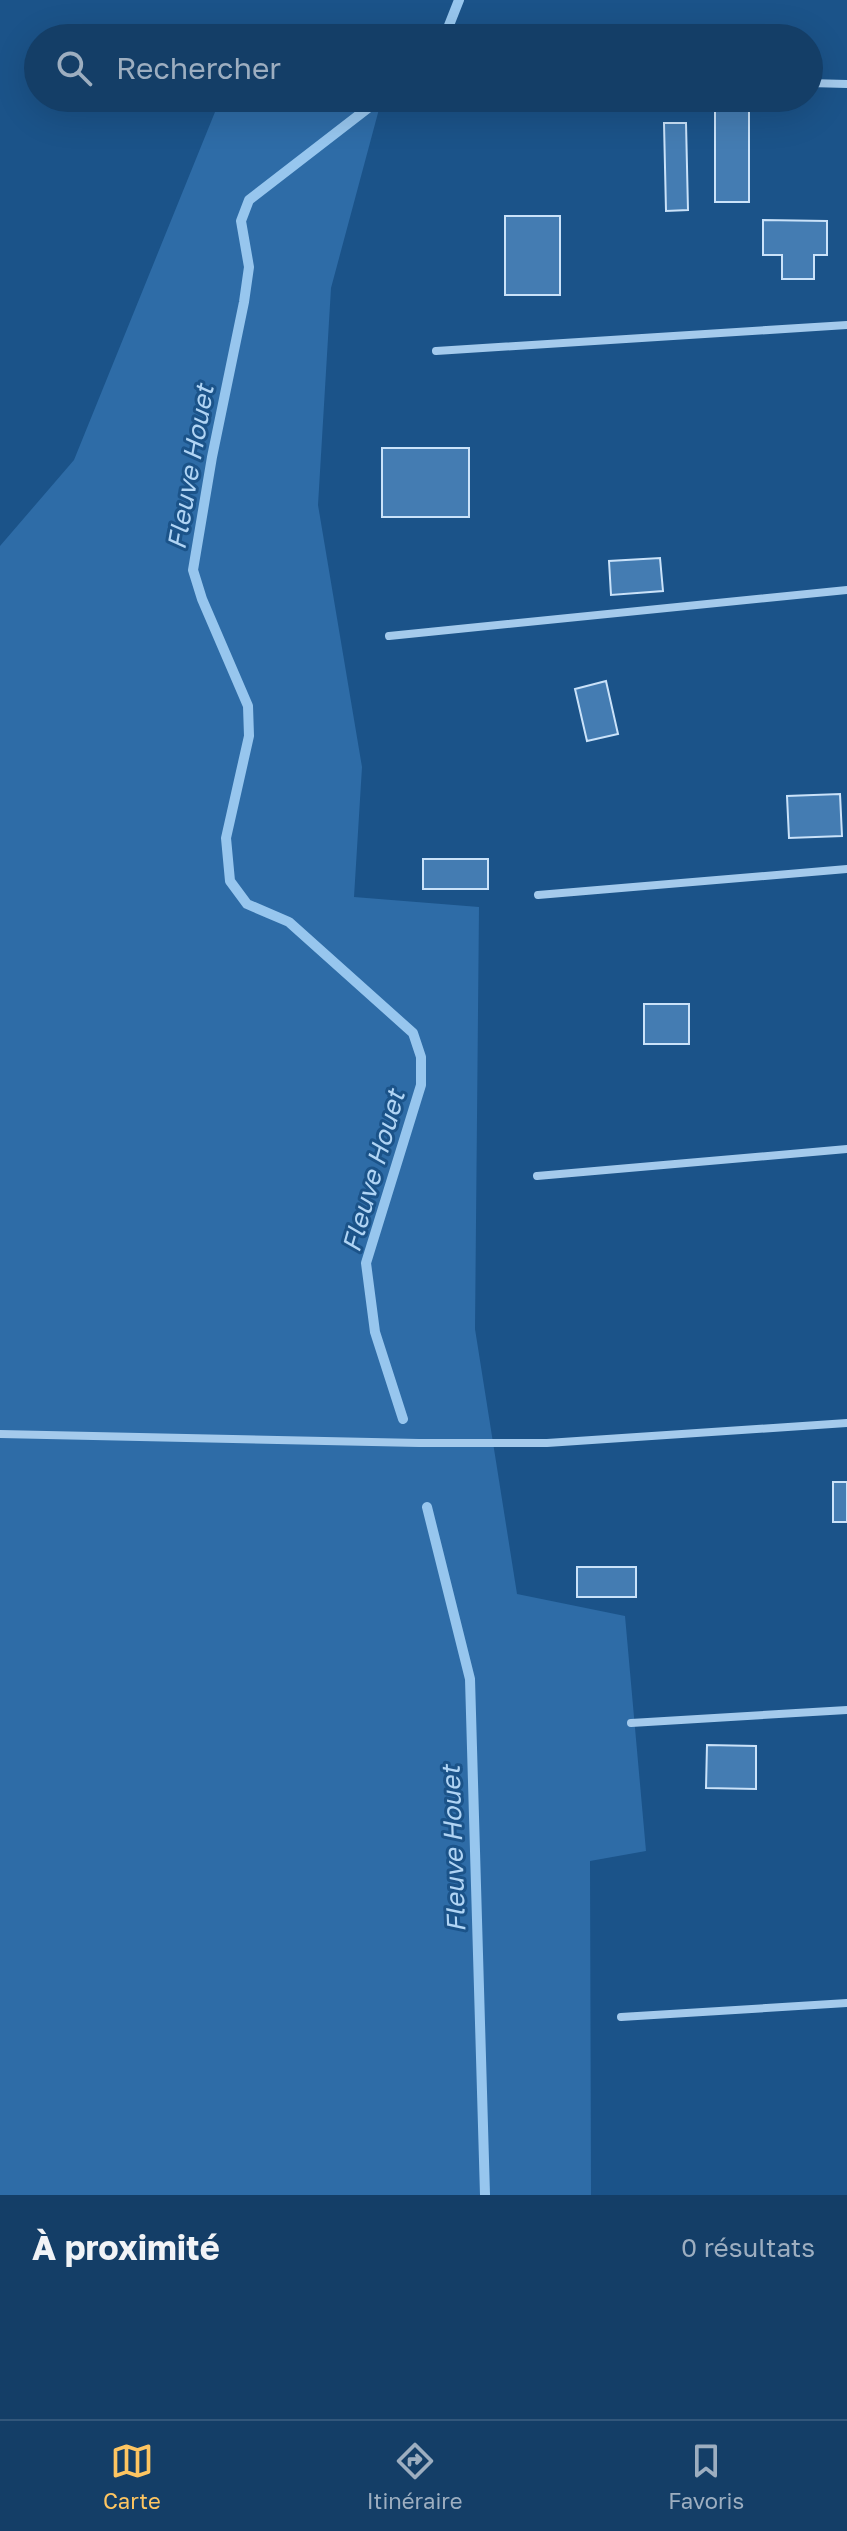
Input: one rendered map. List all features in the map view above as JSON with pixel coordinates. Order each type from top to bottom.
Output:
[{"type":"street","points":[[823,83],[847,84]]},
{"type":"street","points":[[436,351],[847,325]]},
{"type":"street","points":[[389,636],[847,590]]},
{"type":"street","points":[[538,895],[847,869]]},
{"type":"street","points":[[537,1176],[847,1149]]},
{"type":"street","points":[[0,1434],[547,1443],[847,1423]]},
{"type":"street","points":[[631,1723],[847,1710]]},
{"type":"street","points":[[621,2017],[847,2003]]},
{"type":"shaded area","points":[[215,112],[378,112],[331,288],[318,505],[362,767],[354,897],[479,907],[475,1329],[517,1594],[625,1616],[646,1851],[590,1861],[591,2195],[0,2195],[0,546],[74,460]]},
{"type":"building","points":[[715,112],[749,112],[749,202],[715,202]]},
{"type":"building","points":[[664,123],[686,123],[688,210],[666,211]]},
{"type":"building","points":[[505,216],[560,216],[560,295],[505,295]]},
{"type":"building","points":[[763,220],[827,221],[827,255],[814,255],[814,279],[782,279],[782,255],[763,255]]},
{"type":"building","points":[[382,448],[469,448],[469,517],[382,517]]},
{"type":"building","points":[[660,558],[663,591],[611,595],[609,561]]},
{"type":"building","points":[[606,681],[618,734],[587,741],[575,689]]},
{"type":"building","points":[[840,794],[842,836],[789,838],[787,796]]},
{"type":"building","points":[[423,859],[488,859],[488,889],[423,889]]},
{"type":"building","points":[[644,1004],[689,1004],[689,1044],[644,1044]]},
{"type":"building","points":[[833,1482],[847,1482],[847,1522],[833,1522]]},
{"type":"building","points":[[577,1567],[636,1567],[636,1597],[577,1597]]},
{"type":"building","points":[[707,1745],[756,1746],[756,1789],[706,1788]]},
{"type":"waterway","name":"Fleuve Houet","points":[[450,24],[459,0]]},
{"type":"waterway","name":"Fleuve Houet","points":[[363,112],[249,200],[241,221],[249,267],[193,570],[202,599],[248,706],[249,736],[226,838],[230,881],[247,904],[289,922],[413,1033],[421,1057],[421,1085],[366,1263],[375,1332],[403,1419]]},
{"type":"waterway","name":"Fleuve Houet","points":[[427,1507],[470,1679],[485,2195]]}]
